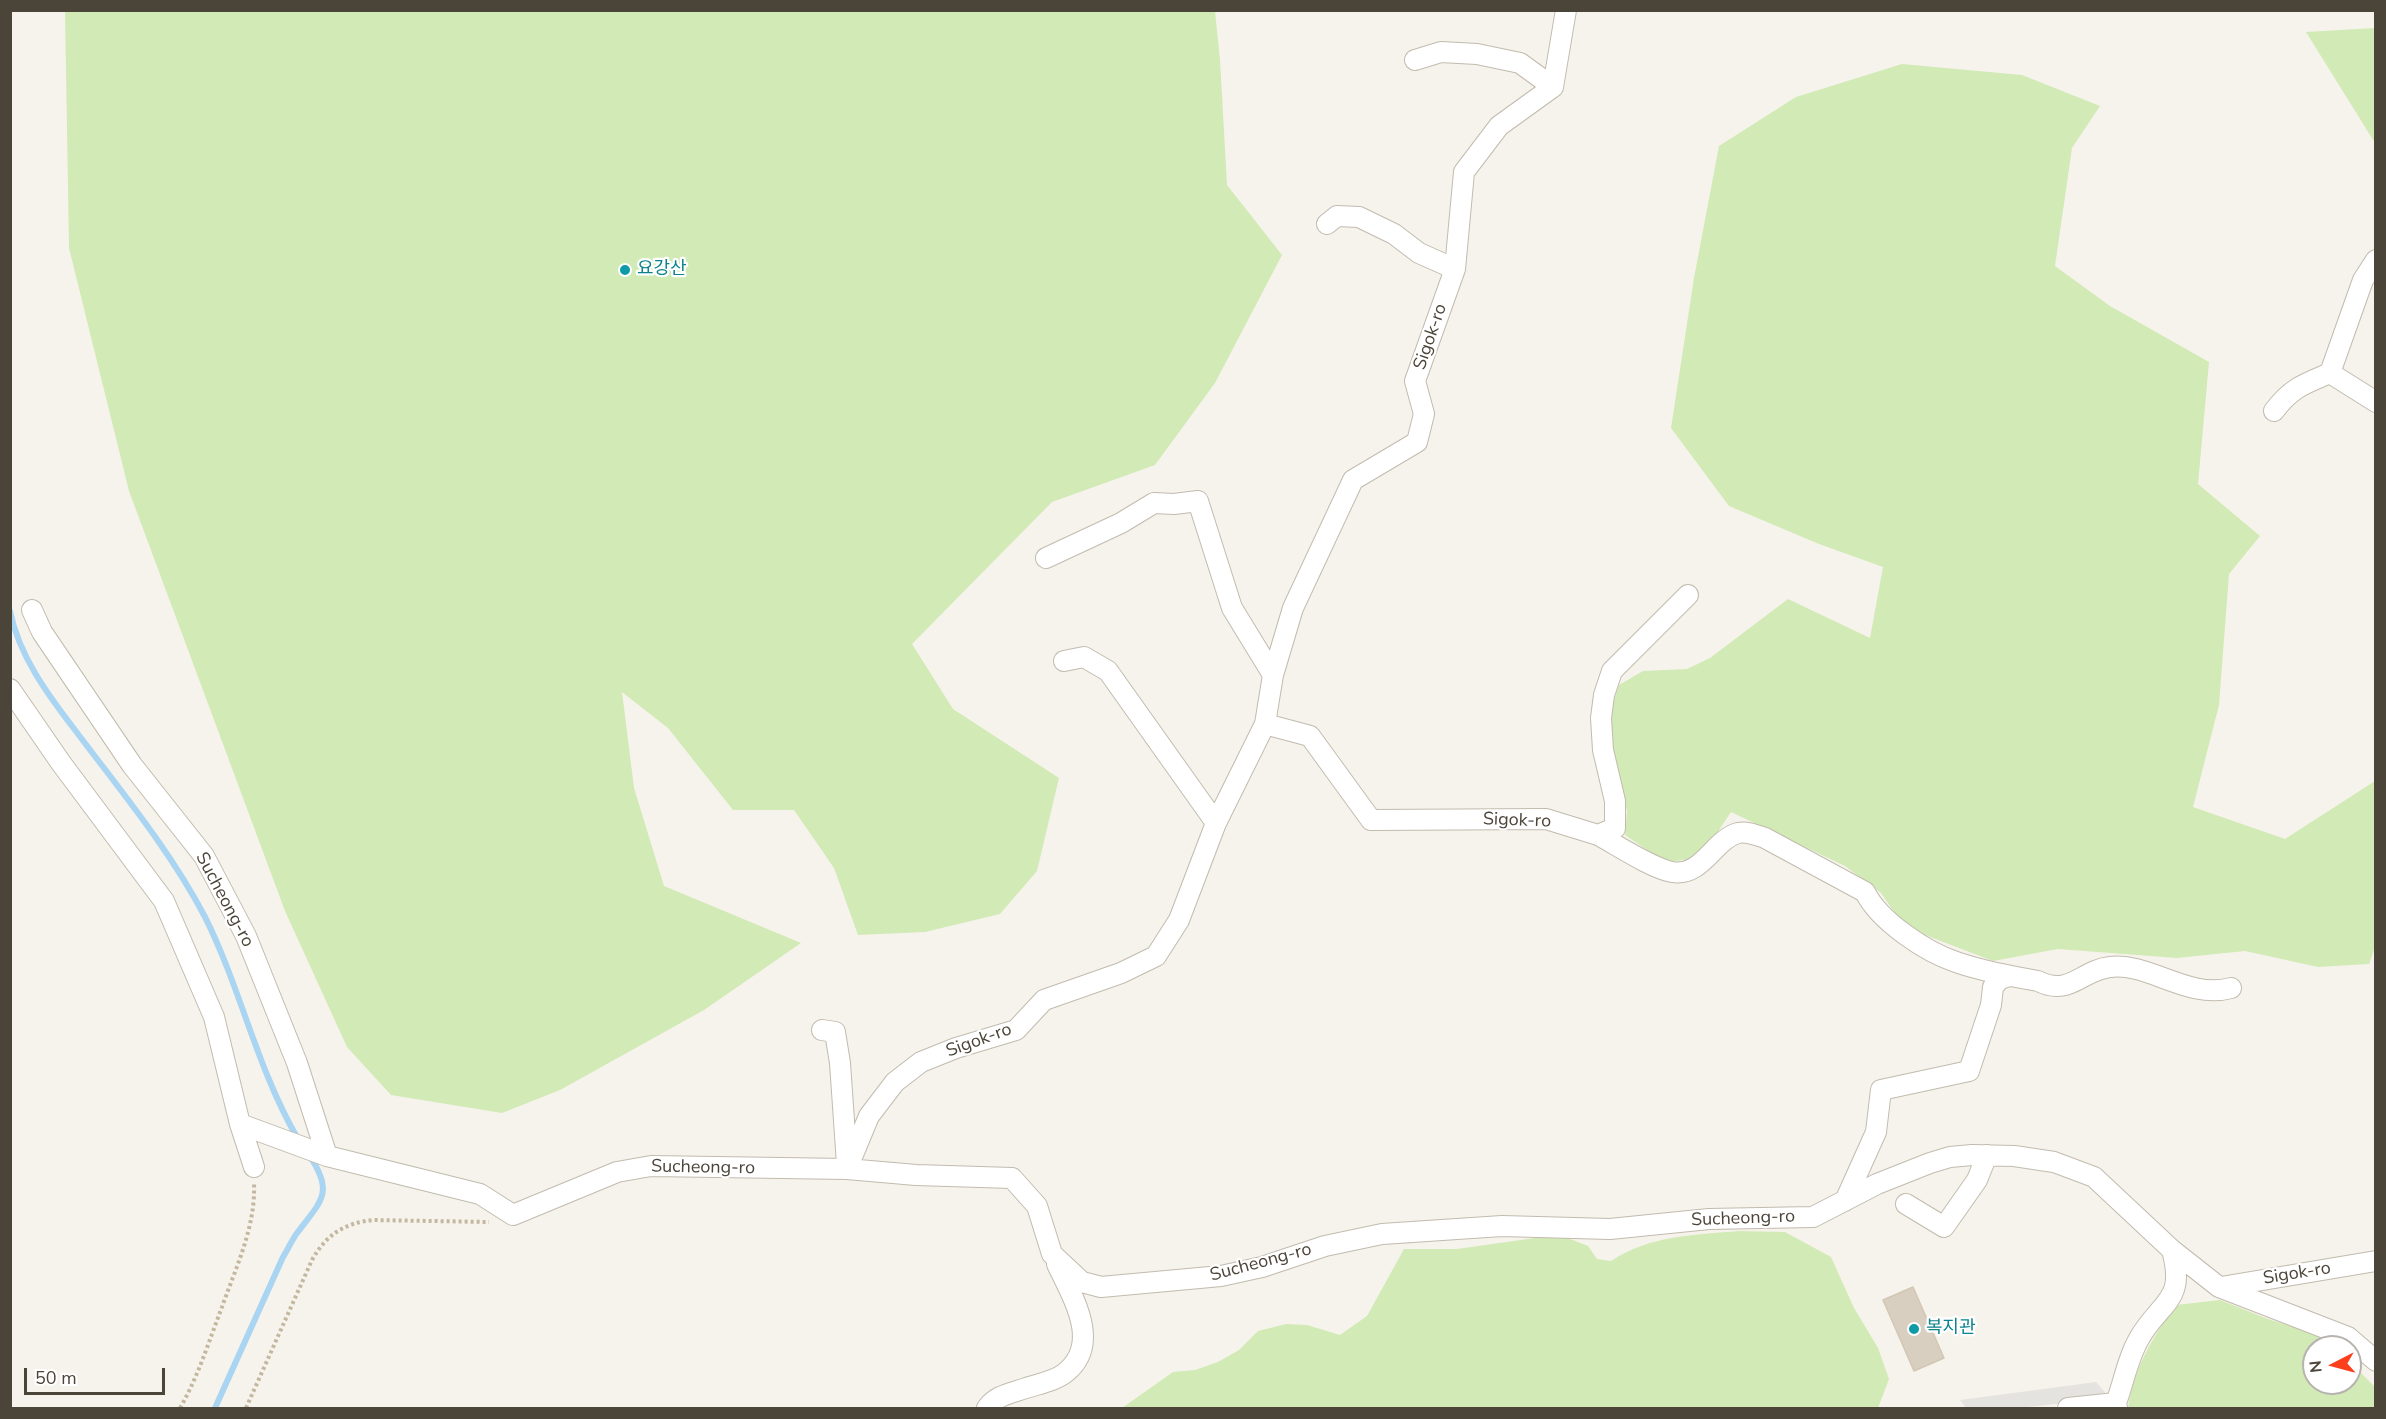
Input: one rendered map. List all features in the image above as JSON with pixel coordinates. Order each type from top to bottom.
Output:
[{"type":"street","points":[[1415,60],[1441,52],[1477,54],[1520,63],[1553,87],[1566,10]]},
{"type":"street","name":"Sigok-ro","points":[[847,1170],[870,1116],[895,1082],[921,1062],[956,1048],[1016,1030],[1044,1000],[1121,973],[1156,956],[1179,920],[1216,823],[1265,724],[1273,675],[1293,608],[1353,480],[1417,442],[1424,414],[1415,381],[1455,269],[1464,172],[1499,126],[1553,87]]},
{"type":"street","points":[[1327,224],[1337,216],[1359,217],[1394,234],[1419,253],[1455,269]]},
{"type":"street","points":[[2274,411],[2286,396],[2304,384],[2330,373],[2363,280],[2376,260]]},
{"type":"street","points":[[2330,373],[2376,402]]},
{"type":"street","points":[[1046,558],[1121,523],[1154,503],[1174,504],[1198,501],[1232,608],[1273,675]]},
{"type":"street","points":[[1598,835],[1615,828],[1615,801],[1603,750],[1601,718],[1604,695],[1612,671],[1688,595]]},
{"type":"street","name":"Sucheong-ro","points":[[32,610],[42,632],[132,765],[204,856],[250,946],[297,1063],[323,1155]]},
{"type":"street","points":[[1065,661],[1084,657],[1108,671],[1216,823]]},
{"type":"street","points":[[10,688],[61,763],[164,901],[214,1017],[247,1127],[254,1167]]},
{"type":"street","name":"Sigok-ro","points":[[1265,724],[1310,736],[1371,820],[1546,819],[1598,835]]},
{"type":"street","points":[[1598,835],[1658,867],[1673,872],[1686,871],[1699,865],[1725,840],[1738,833],[1749,833],[1765,838],[1865,892],[1870,902],[1899,930],[1939,955],[1956,963],[2038,981],[2049,987],[2068,986],[2109,967],[2122,967],[2194,988],[2221,991],[2231,988]]},
{"type":"street","points":[[1845,1201],[1876,1132],[1881,1090],[1969,1071],[1991,1005],[1993,987],[2000,979],[2010,976]]},
{"type":"street","points":[[822,1030],[835,1032],[840,1063],[847,1170]]},
{"type":"street","points":[[247,1127],[323,1155],[480,1194],[513,1215]]},
{"type":"street","points":[[1906,1204],[1944,1227],[1977,1180],[1987,1155]]},
{"type":"street","name":"Sucheong-ro","points":[[1053,1254],[1082,1282],[1101,1287],[1221,1276],[1262,1267],[1325,1246],[1382,1234],[1502,1226],[1610,1229],[1709,1219],[1813,1217],[1877,1184],[1930,1163],[1950,1157],[2014,1156],[2054,1162],[2094,1177],[2172,1250],[2219,1287],[2348,1337],[2376,1361]]},
{"type":"street","name":"Sucheong-ro","points":[[513,1215],[617,1172],[633,1168],[847,1170],[1012,1178],[1037,1206],[1053,1254],[1080,1313],[1084,1338],[1079,1359],[1064,1374],[1000,1396],[987,1408]]},
{"type":"street","points":[[2068,1408],[2116,1406],[2129,1358],[2141,1335],[2163,1309],[2176,1286],[2177,1269],[2172,1250]]},
{"type":"street","name":"Sigok-ro","points":[[2219,1287],[2376,1261]]},
{"type":"path","points":[[180,1408],[202,1361],[249,1231],[254,1207],[254,1167]]},
{"type":"path","points":[[246,1408],[312,1260],[320,1245],[337,1230],[358,1222],[373,1220],[483,1223],[513,1215]]},
{"type":"green space","points":[[65,11],[1215,11],[1227,185],[1282,255],[1215,383],[1155,465],[1052,502],[912,644],[953,709],[1059,778],[1037,871],[1000,914],[925,932],[858,935],[834,868],[794,810],[733,810],[668,728],[622,692],[634,788],[664,886],[801,943],[704,1010],[560,1090],[502,1113],[391,1095],[347,1047],[285,911],[129,491],[69,248]]},
{"type":"green space","points":[[2376,28],[2375,143],[2306,32]]},
{"type":"green space","points":[[1902,64],[2022,75],[2100,106],[2072,148],[2055,266],[2110,306],[2209,362],[2198,484],[2260,536],[2229,574],[2219,705],[2193,807],[2285,839],[2375,781],[2375,947],[2369,964],[2318,967],[2245,951],[2177,958],[2058,949],[1993,961],[1925,935],[1899,919],[1881,893],[1845,866],[1731,812],[1711,842],[1694,858],[1666,863],[1625,835],[1627,811],[1616,768],[1608,717],[1619,685],[1643,671],[1687,669],[1710,658],[1788,599],[1870,638],[1883,567],[1819,544],[1729,506],[1671,428],[1694,278],[1719,146],[1796,97]]},
{"type":"green space","points":[[1739,1231],[1785,1232],[1831,1257],[1854,1308],[1878,1348],[1889,1379],[1878,1408],[1122,1408],[1173,1372],[1195,1370],[1218,1362],[1239,1350],[1258,1331],[1286,1324],[1307,1325],[1340,1335],[1367,1316],[1404,1249],[1457,1249],[1535,1238],[1565,1237],[1588,1246],[1597,1259],[1611,1261],[1626,1252],[1657,1241],[1689,1235]]},
{"type":"green space","points":[[2220,1300],[2268,1319],[2319,1335],[2302,1335],[2302,1395],[2362,1395],[2362,1374],[2375,1387],[2375,1408],[2128,1408],[2134,1380],[2145,1354],[2176,1305]]},
{"type":"shaded area","points":[[2096,1382],[2110,1398],[2019,1408],[1966,1408],[1960,1400]]},
{"type":"building","name":"복지관","points":[[1913,1287],[1944,1358],[1914,1371],[1883,1300]]},
{"type":"waterway","points":[[10,611],[20,644],[45,689],[160,844],[205,917],[218,944],[271,1085],[298,1139]]},
{"type":"waterway","points":[[215,1408],[283,1257],[322,1196],[321,1179],[309,1155]]},
{"type":"place","name":"요강산","points":[[625,270]]},
{"type":"place","name":"복지관","points":[[1914,1329]]}]
